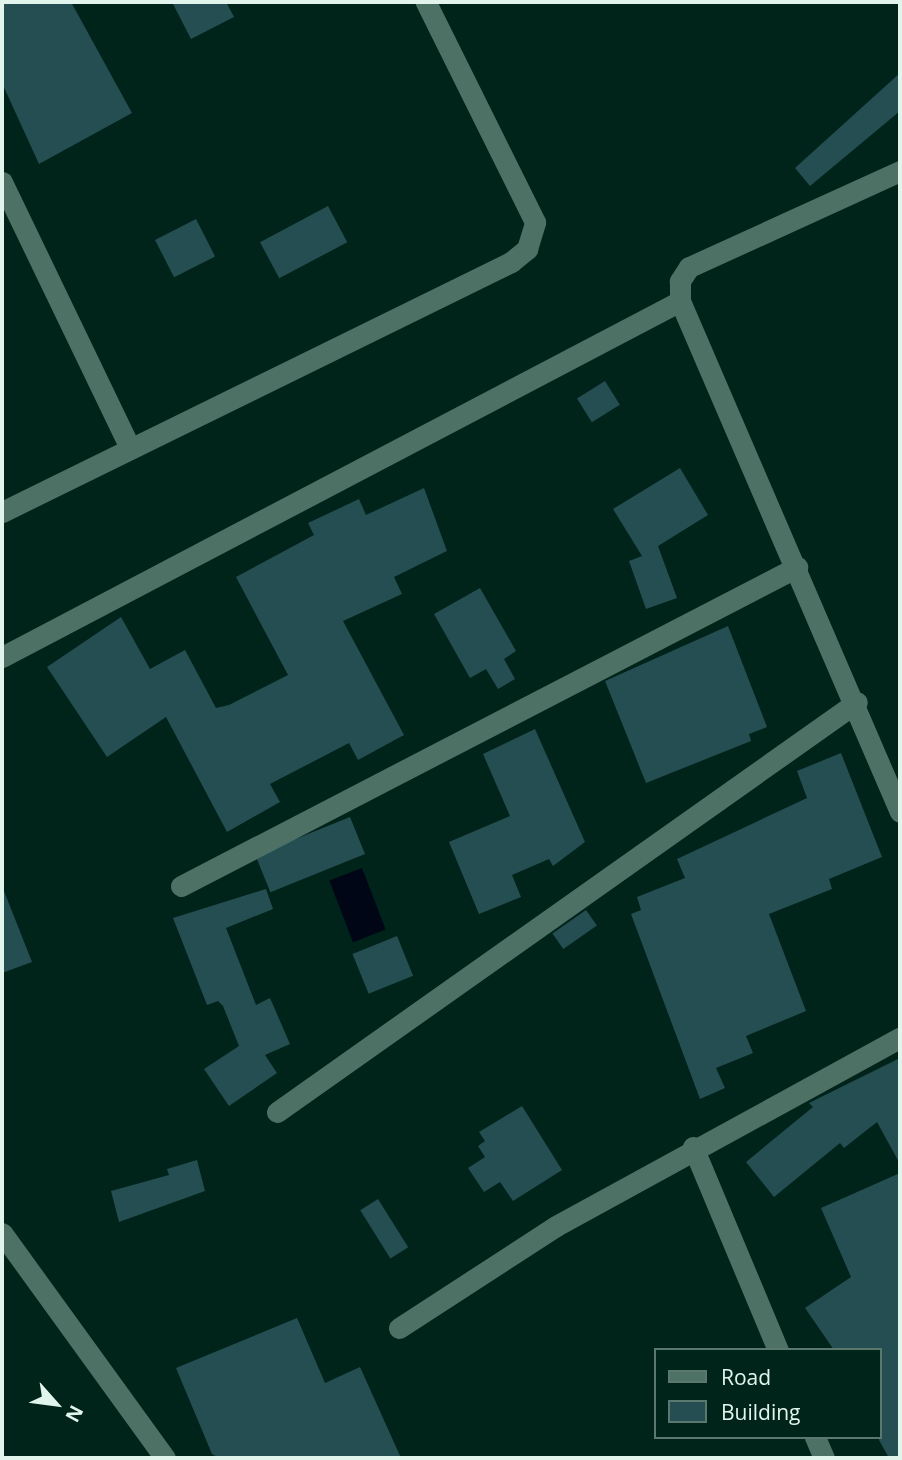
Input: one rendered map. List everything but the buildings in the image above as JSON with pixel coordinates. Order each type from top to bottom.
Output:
[{"type":"street","points":[[2,512],[511,262],[527,249],[534,222],[426,2]]},
{"type":"street","points":[[900,172],[689,267],[680,281],[680,301],[857,702],[900,812]]},
{"type":"street","points":[[2,182],[131,448]]},
{"type":"street","points":[[2,657],[680,301]]},
{"type":"street","points":[[181,886],[797,567]]},
{"type":"street","points":[[277,1112],[857,702]]},
{"type":"street","points":[[399,1328],[530,1242],[693,1147],[900,1038]]},
{"type":"street","points":[[693,1147],[777,1348]]},
{"type":"street","points":[[2,1233],[166,1458]]},
{"type":"street","points":[[816,1439],[824,1458]]},
{"type":"shaded area","points":[[362,868],[386,930],[353,942],[329,881]]}]
